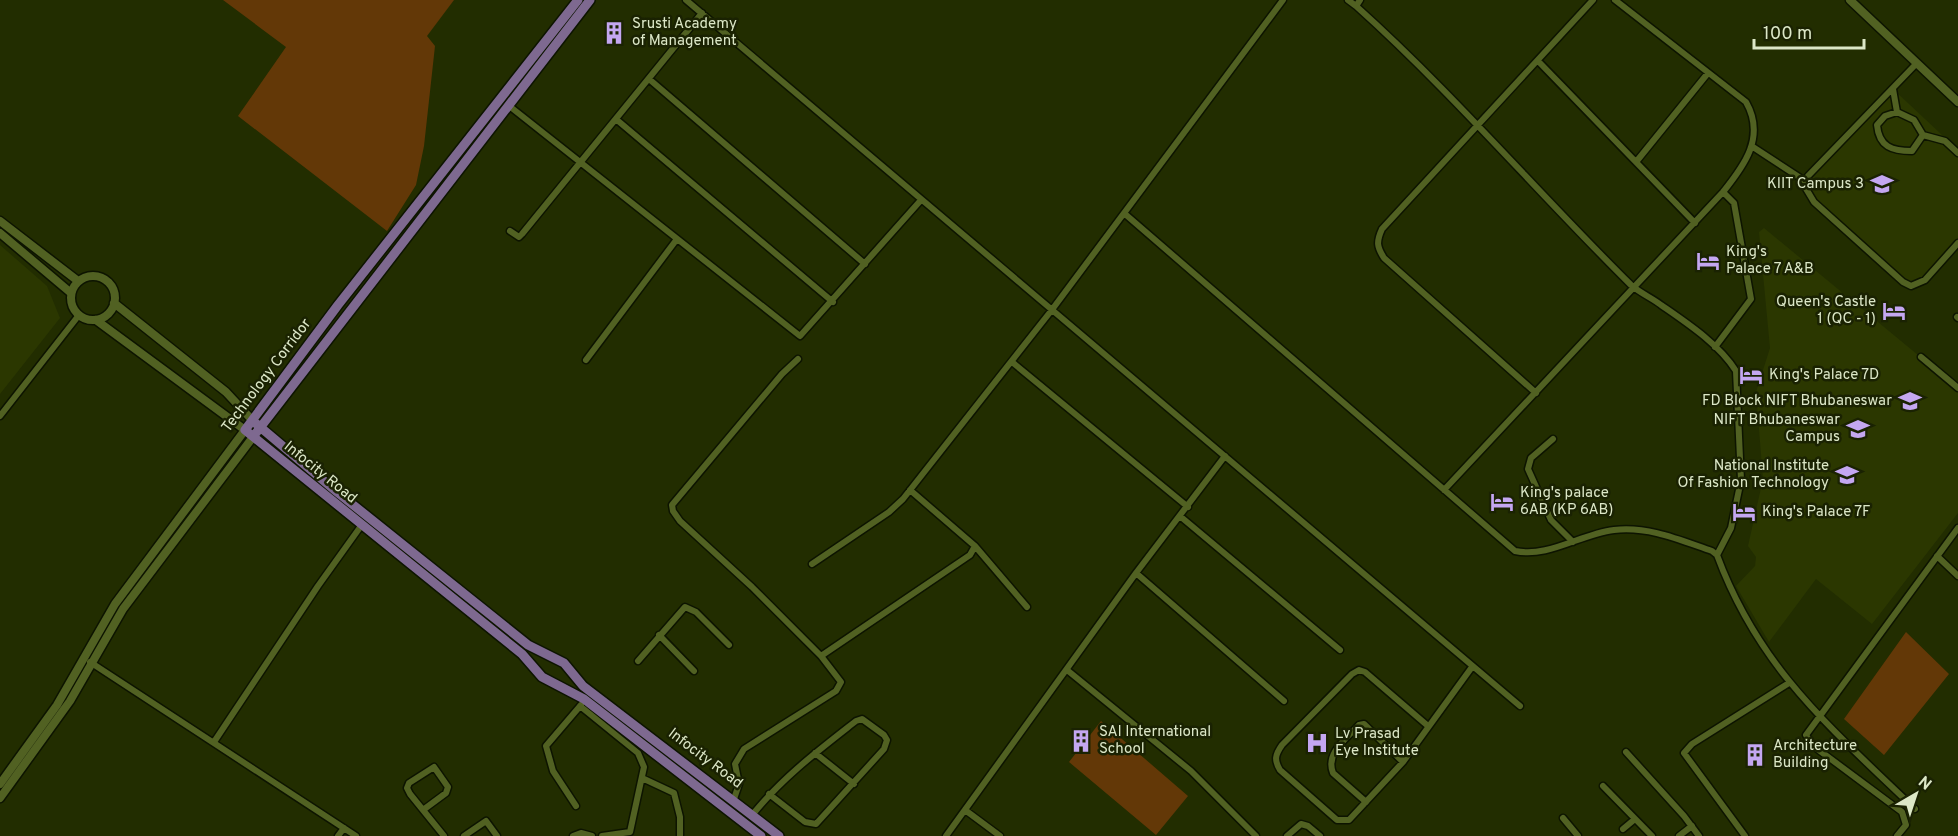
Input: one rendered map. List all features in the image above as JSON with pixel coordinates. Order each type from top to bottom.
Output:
[{"type":"main road","name":"Technology Corridor","points":[[245,430],[332,313],[578,0]]},
{"type":"main road","points":[[253,437],[590,0]]},
{"type":"main road","points":[[523,69],[531,75]]},
{"type":"main road","name":"Infocity Road","points":[[253,421],[528,645],[564,663],[583,686],[734,799],[779,836]]},
{"type":"main road","name":"Infocity Road","points":[[245,430],[522,654],[542,677],[581,700],[760,836]]},
{"type":"main road","points":[[522,654],[528,645]]},
{"type":"main road","points":[[581,700],[583,686]]},
{"type":"street","points":[[686,0],[1520,706]]},
{"type":"street","points":[[812,564],[889,512],[910,490],[1012,362],[1125,214],[1283,0]]},
{"type":"street","points":[[1348,0],[1358,3],[1478,123],[1502,152],[1634,287],[1715,347],[1728,359],[1736,371],[1741,480],[1731,528],[1717,555]]},
{"type":"street","points":[[1536,393],[1384,258],[1377,248],[1382,229],[1478,123],[1539,62],[1593,0]]},
{"type":"street","points":[[1444,490],[1723,192],[1746,164],[1753,147],[1751,111],[1746,102],[1615,0]]},
{"type":"street","points":[[1850,0],[1958,102]]},
{"type":"street","points":[[510,231],[519,237],[522,234],[702,13]]},
{"type":"street","points":[[1539,62],[1695,223]]},
{"type":"street","points":[[1805,181],[1917,64]]},
{"type":"street","points":[[1636,162],[1708,73]]},
{"type":"street","points":[[649,79],[865,264]]},
{"type":"street","points":[[1893,89],[1897,112]]},
{"type":"street","points":[[508,105],[800,336],[833,302],[921,200]]},
{"type":"street","points":[[1923,135],[1912,151],[1898,151],[1885,146],[1878,138],[1877,125],[1885,116],[1897,112],[1914,120],[1923,135],[1945,141],[1958,153]]},
{"type":"street","points":[[617,120],[833,302]]},
{"type":"street","points":[[1753,147],[1805,181],[1807,194],[1814,202],[1904,282],[1916,285],[1925,280],[1958,243]]},
{"type":"street","points":[[1715,347],[1751,299],[1734,203],[1723,192]]},
{"type":"street","points":[[1125,214],[1515,550],[1536,553],[1611,531],[1638,529],[1664,534],[1712,551],[1717,555],[1733,596],[1755,635],[1789,683],[1820,717],[1915,809]]},
{"type":"street","points":[[0,221],[78,281]]},
{"type":"street","points":[[0,233],[71,293]]},
{"type":"street","points":[[586,360],[677,239]]},
{"type":"street","points":[[91,276],[104,279],[113,291],[114,303],[108,314],[96,320],[79,315],[72,306],[71,293],[78,281],[91,276]]},
{"type":"street","name":"Infocity Road","points":[[114,303],[226,392],[253,421]]},
{"type":"street","points":[[0,416],[79,315]]},
{"type":"street","name":"Infocity Road","points":[[96,320],[245,430]]},
{"type":"street","points":[[1921,357],[1958,388]]},
{"type":"street","points":[[734,799],[740,784],[735,764],[744,749],[840,687],[839,676],[752,587],[680,521],[673,511],[672,504],[782,374],[798,359]]},
{"type":"street","points":[[1012,362],[1188,507]]},
{"type":"street","name":"Technology Corridor","points":[[0,784],[89,661],[115,604],[245,430]]},
{"type":"street","points":[[0,798],[70,701],[89,661],[123,609],[253,437]]},
{"type":"street","points":[[1553,439],[1531,458],[1527,469],[1551,520],[1573,542]]},
{"type":"street","points":[[946,836],[1136,573],[1181,517],[1225,456]]},
{"type":"street","points":[[910,490],[975,546],[1027,607]]},
{"type":"street","points":[[1181,517],[1340,650]]},
{"type":"street","points":[[214,742],[318,585],[362,526]]},
{"type":"street","points":[[1897,836],[1906,825],[1902,812],[1807,740],[1808,731],[1958,528]]},
{"type":"street","points":[[821,656],[970,555],[975,546]]},
{"type":"street","points":[[1937,556],[1958,576]]},
{"type":"street","points":[[1136,573],[1284,700]]},
{"type":"street","points":[[638,661],[681,609],[690,607],[729,645]]},
{"type":"street","points":[[659,635],[694,671]]},
{"type":"street","points":[[89,661],[356,836]]},
{"type":"street","points":[[1428,726],[1365,672],[1359,670],[1352,674],[1282,745],[1276,754],[1276,763],[1337,820],[1349,820],[1402,762],[1472,667]]},
{"type":"street","points":[[1067,670],[1191,771],[1256,836]]},
{"type":"street","points":[[1745,836],[1684,753],[1692,744],[1789,683]]},
{"type":"street","points":[[576,806],[554,771],[546,746],[581,700],[638,753],[644,767],[630,832],[602,836]]},
{"type":"street","points":[[753,814],[769,794],[793,770],[862,719],[885,735],[888,744],[816,824],[805,822],[769,794]]},
{"type":"street","points":[[1366,802],[1333,773],[1330,766],[1333,753],[1359,725],[1364,724],[1402,762]]},
{"type":"street","points":[[1626,752],[1699,836]]},
{"type":"street","points":[[816,753],[854,784]]},
{"type":"street","points":[[423,810],[446,793],[448,787],[434,767],[409,783],[407,788],[423,810],[444,836]]},
{"type":"street","points":[[642,778],[674,793],[680,817],[680,836]]},
{"type":"street","points":[[1603,786],[1652,836]]},
{"type":"street","points":[[965,810],[1000,836]]},
{"type":"street","points":[[1563,818],[1578,836]]},
{"type":"street","points":[[1623,830],[1635,819]]},
{"type":"street","points":[[464,836],[486,821],[497,836]]},
{"type":"street","points":[[1287,836],[1301,824],[1308,825],[1320,836]]},
{"type":"street","points":[[1680,836],[1692,826]]},
{"type":"street","points":[[338,836],[344,828]]},
{"type":"street","points":[[573,836],[581,833],[592,836]]},
{"type":"shaded area","points":[[223,0],[454,0],[427,36],[435,46],[424,146],[416,185],[387,231],[238,116],[286,47]]},
{"type":"shaded area","name":"KIIT Campus 3","points":[[1893,89],[1958,150],[1958,243],[1925,280],[1911,286],[1814,202],[1805,181]]},
{"type":"shaded area","name":"NIFT Bhubaneswar Campus","points":[[1764,228],[1958,388],[1958,513],[1872,624],[1816,579],[1769,642],[1736,586],[1755,566],[1756,557],[1748,546],[1763,479],[1756,392],[1770,348],[1759,232]]},
{"type":"shaded area","points":[[0,245],[47,286],[60,318],[0,394]]},
{"type":"shaded area","points":[[1906,632],[1949,674],[1884,755],[1844,719]]},
{"type":"shaded area","points":[[1101,721],[1188,796],[1156,835],[1069,762]]},
{"type":"place","name":"Srusti Academy of Management","points":[[614,33]]},
{"type":"place","name":"KIIT Campus 3","points":[[1882,184]]},
{"type":"place","name":"King's Palace 7 A&B","points":[[1708,261]]},
{"type":"place","name":"Queen's Castle 1 (QC - 1)","points":[[1894,311]]},
{"type":"place","name":"King's Palace 7D","points":[[1751,375]]},
{"type":"place","name":"FD Block NIFT Bhubaneswar","points":[[1910,401]]},
{"type":"place","name":"NIFT Bhubaneswar Campus","points":[[1858,429]]},
{"type":"place","name":"National Institute Of Fashion Technology","points":[[1847,475]]},
{"type":"place","name":"King's palace 6AB (KP 6AB)","points":[[1502,502]]},
{"type":"place","name":"King's Palace 7F","points":[[1744,512]]},
{"type":"place","name":"SAI International School","points":[[1081,741]]},
{"type":"place","name":"Lv Prasad Eye Institute","points":[[1317,743]]},
{"type":"place","name":"Architecture Building","points":[[1755,755]]}]
